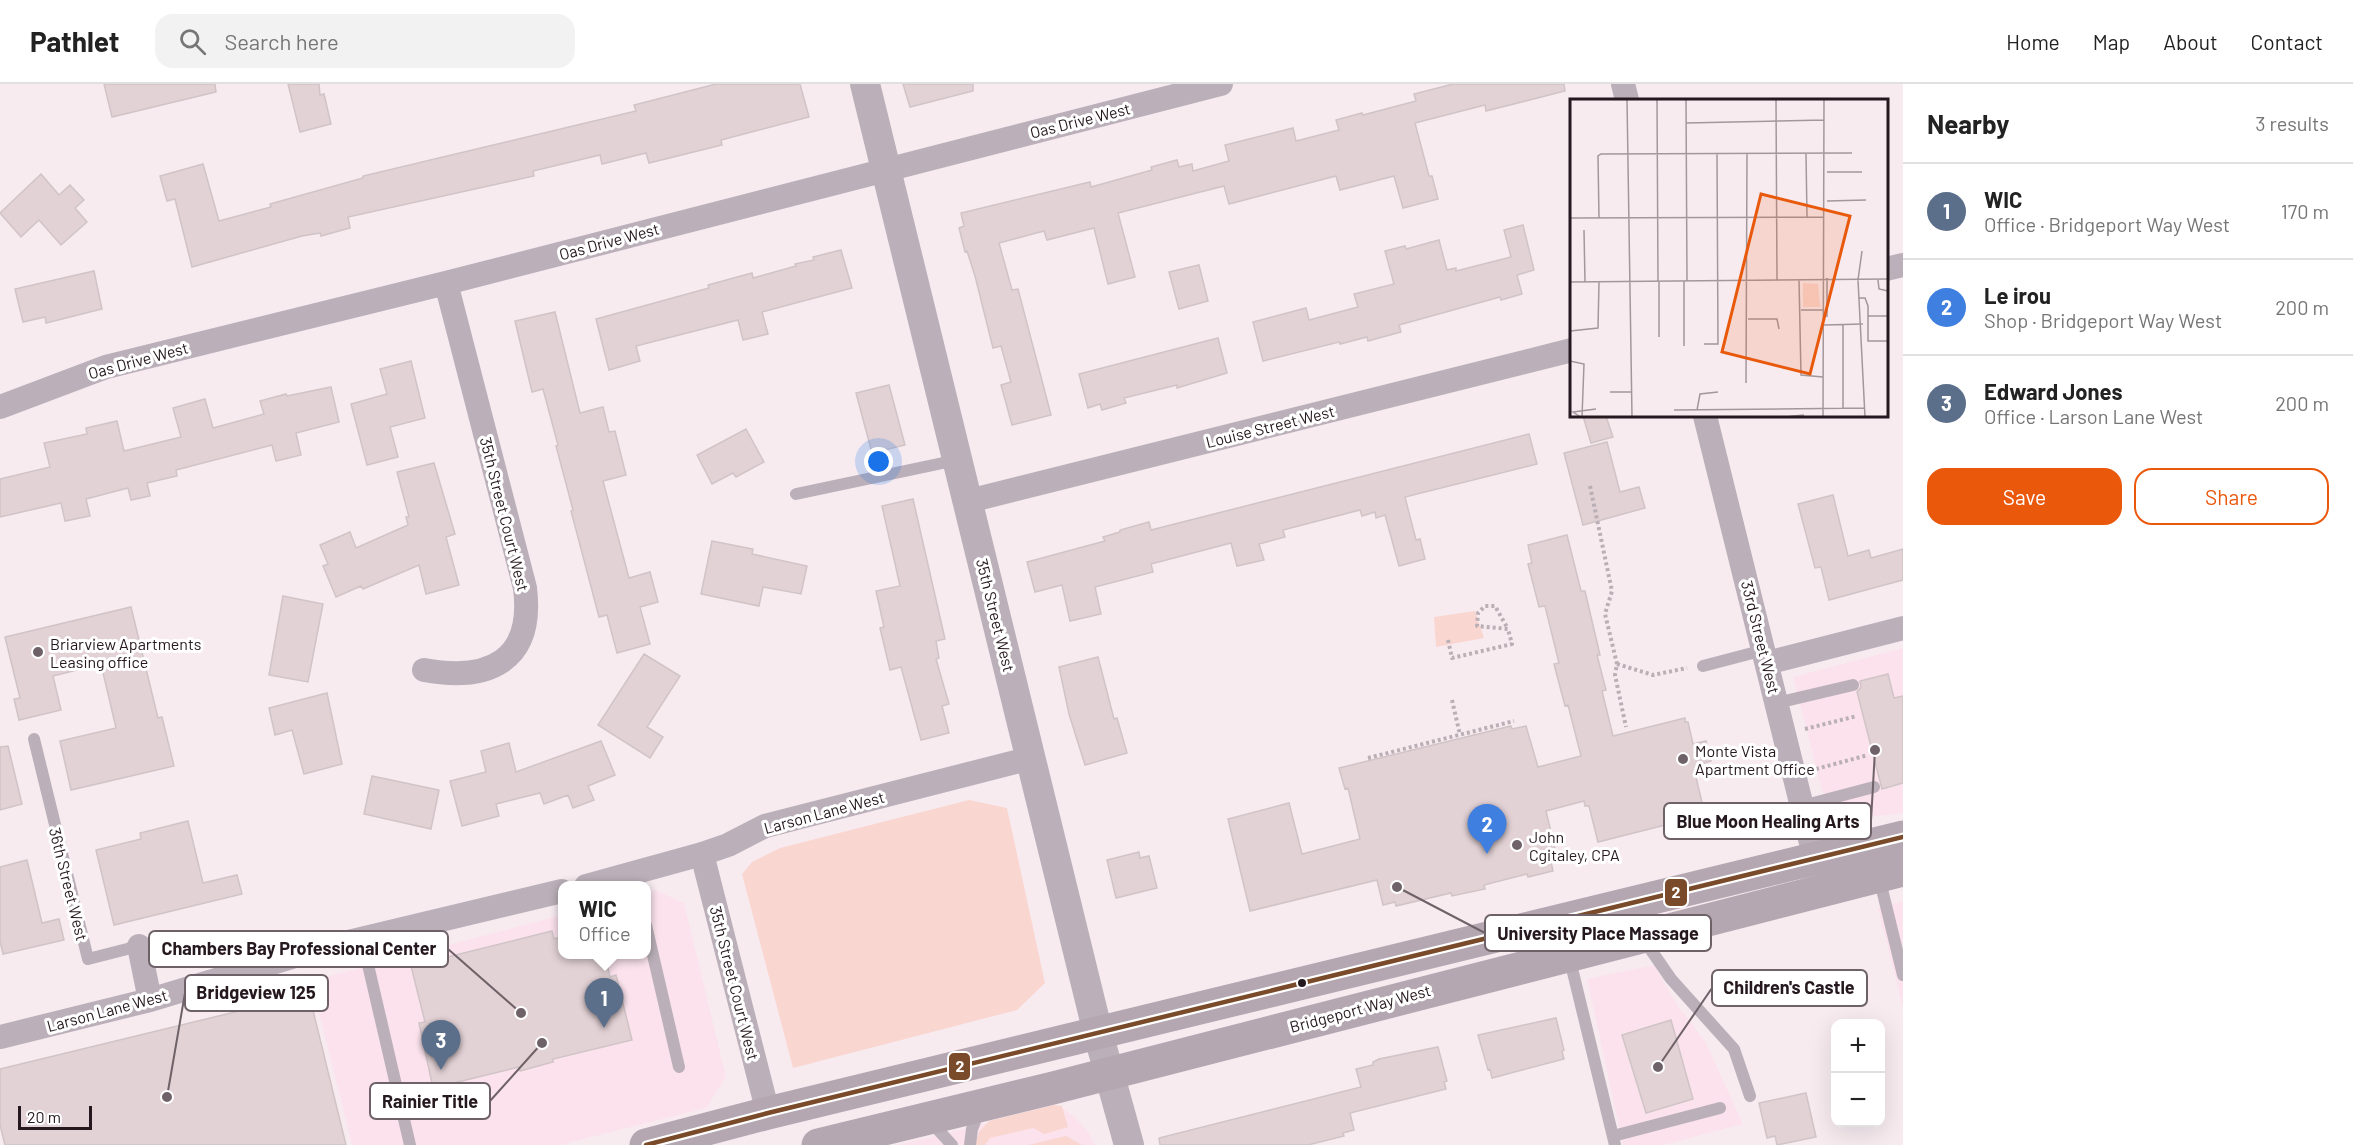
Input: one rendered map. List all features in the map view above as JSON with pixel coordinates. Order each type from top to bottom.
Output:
[{"type":"main road","points":[[646,1145],[768,1113],[1903,837]]},
{"type":"main road","name":"Bridgeport Way West","points":[[818,1145],[1109,1074],[1891,873]]},
{"type":"street","name":"35th Street West","points":[[865,84],[1098,1033],[1129,1145]]},
{"type":"street","name":"Oas Drive West","points":[[0,407],[106,367],[446,283],[1221,84]]},
{"type":"street","points":[[1623,84],[1627,99]]},
{"type":"street","points":[[1888,269],[1903,265]]},
{"type":"street","name":"35th Street Court West","points":[[424,670],[458,675],[494,664],[510,654],[521,640],[527,616],[525,588],[446,283]]},
{"type":"street","name":"Louise Street West","points":[[969,501],[1570,351]]},
{"type":"street","name":"33rd Street West","points":[[1705,417],[1815,859]]},
{"type":"street","points":[[1766,656],[1903,628]]},
{"type":"street","name":"Larson Lane West","points":[[636,880],[728,845],[765,826],[1031,758]]},
{"type":"street","name":"35th Street Court West","points":[[702,854],[768,1113]]},
{"type":"street","name":"Larson Lane West","points":[[0,1037],[150,1000],[315,950],[558,892]]},
{"type":"street","name":"36th Street West","points":[[139,946],[150,1000]]},
{"type":"lane","points":[[796,494],[958,459]]},
{"type":"lane","points":[[1703,666],[1766,656]]},
{"type":"lane","points":[[1777,703],[1853,685]]},
{"type":"lane","name":"36th Street West","points":[[34,739],[88,959],[139,946]]},
{"type":"lane","points":[[1802,806],[1874,787]]},
{"type":"lane","points":[[1891,873],[1903,975]]},
{"type":"lane","points":[[1641,936],[1671,979],[1734,1049],[1750,1096]]},
{"type":"lane","points":[[362,939],[410,1145]]},
{"type":"lane","points":[[651,947],[679,1067]]},
{"type":"lane","points":[[1569,955],[1614,1141],[1720,1108]]},
{"type":"lane","points":[[970,1145],[972,1129],[981,1106]]},
{"type":"lane","points":[[929,1118],[952,1145]]},
{"type":"path","points":[[1590,486],[1612,591],[1605,614],[1617,664],[1615,675],[1626,728]]},
{"type":"path","points":[[1448,640],[1452,658],[1512,644],[1508,628],[1495,606],[1485,606],[1478,613],[1478,626],[1508,628]]},
{"type":"path","points":[[1617,664],[1653,675],[1703,666]]},
{"type":"path","points":[[1452,700],[1460,735]]},
{"type":"path","points":[[1785,735],[1857,716]]},
{"type":"path","points":[[1368,758],[1514,721]]},
{"type":"path","points":[[1795,775],[1868,755]]},
{"type":"shaded area","points":[[1475,611],[1484,638],[1436,647],[1434,617]]},
{"type":"shaded area","points":[[1903,648],[1903,813],[1830,821],[1793,677]]},
{"type":"shaded area","points":[[969,800],[1007,808],[1045,983],[1017,1010],[793,1068],[742,874],[752,862],[780,848]]},
{"type":"shaded area","points":[[655,890],[684,903],[726,1077],[706,1108],[560,1145],[352,1145],[311,981],[558,916],[558,959],[651,959],[651,891]]},
{"type":"shaded area","points":[[1903,901],[1903,1008],[1878,908]]},
{"type":"shaded area","points":[[1654,965],[1678,1006],[1705,1041],[1743,1124],[1663,1145],[1623,1145],[1587,979]]},
{"type":"shaded area","points":[[1054,1105],[1062,1106],[1068,1127],[1044,1134],[1033,1128],[990,1138],[985,1145],[975,1145],[979,1132],[989,1121]]},
{"type":"shaded area","points":[[1059,1106],[1076,1118],[1095,1145],[897,1145]]},
{"type":"shaded area","points":[[1066,1136],[1082,1145],[1028,1145]]},
{"type":"building","points":[[104,84],[215,84],[216,92],[112,117]]},
{"type":"building","points":[[288,84],[319,84],[320,95],[324,94],[331,124],[300,132]]},
{"type":"building","points":[[716,84],[800,84],[809,117],[721,140],[722,145],[649,163],[646,153],[602,164],[600,155],[533,171],[534,176],[348,217],[350,228],[321,236],[320,233],[302,236],[192,267],[175,199],[167,201],[160,176],[203,164],[219,221],[271,207],[270,204],[363,178],[363,176],[636,111],[634,105]]},
{"type":"building","points":[[903,84],[973,84],[973,91],[910,107]]},
{"type":"building","points":[[1453,84],[1564,84],[1565,91],[1486,111],[1485,105],[1415,123],[1429,176],[1432,176],[1438,199],[1403,208],[1394,176],[1340,190],[1336,176],[1229,204],[1224,186],[1118,213],[1135,277],[1108,284],[1094,228],[1047,240],[1044,231],[999,243],[1012,290],[1018,289],[1051,415],[1012,425],[1001,385],[1011,382],[1001,346],[993,348],[975,276],[967,251],[965,252],[959,228],[964,226],[961,213],[1090,182],[1091,187],[1152,170],[1151,167],[1177,160],[1179,167],[1192,164],[1193,171],[1229,161],[1225,145],[1293,128],[1296,141],[1339,130],[1336,120],[1416,101],[1414,94]]},
{"type":"building","points":[[41,174],[59,195],[70,185],[84,200],[75,208],[87,222],[61,245],[39,220],[21,237],[0,213]]},
{"type":"building","points":[[1523,225],[1534,270],[1517,275],[1522,294],[1501,300],[1500,297],[1399,325],[1401,332],[1368,341],[1367,337],[1340,344],[1339,342],[1263,361],[1253,322],[1306,308],[1309,320],[1358,307],[1354,294],[1394,284],[1385,251],[1405,246],[1406,249],[1439,240],[1447,270],[1456,268],[1456,271],[1511,257],[1504,230]]},
{"type":"building","points":[[841,250],[852,288],[762,312],[768,334],[743,340],[738,320],[636,346],[640,361],[609,370],[596,319],[709,288],[708,285],[752,273],[753,278],[796,266],[795,264],[814,260],[813,257]]},
{"type":"building","points":[[1199,265],[1208,301],[1179,309],[1169,272]]},
{"type":"building","points":[[94,271],[102,309],[46,323],[45,317],[23,322],[15,289]]},
{"type":"building","points":[[555,312],[580,413],[603,407],[609,432],[615,431],[626,475],[603,481],[629,578],[650,572],[658,602],[640,607],[650,644],[617,653],[607,615],[599,617],[571,511],[573,510],[543,389],[532,392],[515,321]]},
{"type":"building","points":[[1218,338],[1227,373],[1177,388],[1177,385],[1124,398],[1126,403],[1102,410],[1100,404],[1088,408],[1079,374]]},
{"type":"building","points":[[411,361],[425,418],[390,427],[398,457],[367,465],[351,404],[387,394],[380,369]]},
{"type":"building","points":[[889,385],[905,445],[872,453],[856,393]]},
{"type":"building","points":[[331,387],[339,422],[296,433],[301,455],[276,461],[272,445],[176,470],[177,476],[147,483],[150,496],[131,500],[128,488],[86,499],[90,516],[65,521],[61,503],[0,517],[0,479],[50,467],[44,443],[87,434],[86,428],[117,421],[124,451],[181,437],[173,408],[205,399],[213,428],[264,414],[260,401],[286,394],[287,396]]},
{"type":"building","points":[[1583,417],[1606,417],[1613,437],[1591,443]]},
{"type":"building","points":[[746,429],[764,462],[736,477],[733,473],[712,484],[697,455]]},
{"type":"building","points":[[1529,434],[1537,464],[1405,497],[1416,540],[1420,539],[1425,559],[1399,566],[1385,515],[1376,518],[1375,512],[1362,516],[1360,510],[1283,530],[1285,537],[1259,544],[1264,560],[1237,566],[1231,543],[1151,564],[1153,572],[1095,587],[1101,614],[1070,621],[1062,585],[1035,592],[1027,562],[1105,541],[1103,537],[1120,532],[1120,530],[1149,522],[1151,530]]},
{"type":"building","points":[[1607,442],[1620,492],[1639,487],[1645,508],[1583,525],[1564,453]]},
{"type":"building","points":[[434,463],[455,534],[446,537],[459,585],[426,594],[419,565],[363,589],[361,586],[336,597],[323,566],[328,564],[320,545],[350,532],[356,548],[408,525],[406,517],[409,517],[397,472]]},
{"type":"building","points":[[1833,495],[1848,556],[1869,550],[1871,558],[1903,549],[1903,580],[1829,600],[1821,567],[1815,568],[1798,504]]},
{"type":"building","points":[[913,499],[945,639],[936,641],[939,658],[936,659],[949,704],[942,706],[949,733],[921,740],[901,667],[890,670],[880,628],[884,627],[876,591],[900,586],[882,506]]},
{"type":"building","points":[[1567,535],[1581,591],[1585,591],[1600,655],[1597,655],[1606,690],[1602,691],[1613,736],[1685,718],[1693,744],[1706,741],[1711,761],[1698,765],[1700,772],[1695,773],[1705,815],[1598,842],[1589,806],[1585,806],[1584,801],[1546,811],[1558,861],[1551,862],[1553,871],[1528,877],[1527,874],[1484,885],[1485,889],[1452,896],[1451,893],[1396,906],[1395,902],[1383,905],[1377,880],[1250,911],[1228,819],[1289,803],[1302,854],[1360,839],[1348,788],[1345,789],[1339,768],[1511,726],[1512,729],[1526,726],[1538,767],[1581,756],[1568,705],[1565,706],[1554,664],[1559,663],[1545,606],[1539,607],[1528,564],[1532,563],[1528,545]]},
{"type":"building","points":[[712,541],[753,549],[752,554],[807,566],[801,594],[763,587],[759,606],[701,594]]},
{"type":"building","points":[[283,596],[323,604],[308,682],[269,675]]},
{"type":"building","points":[[131,607],[158,718],[162,717],[174,766],[71,790],[60,741],[116,728],[101,664],[53,676],[61,710],[19,720],[14,699],[20,698],[5,637]]},
{"type":"building","points":[[644,654],[680,676],[647,727],[663,737],[650,758],[598,725]]},
{"type":"building","points":[[1098,657],[1114,719],[1117,718],[1127,753],[1085,765],[1069,714],[1059,667]]},
{"type":"building","points":[[1888,674],[1894,698],[1903,696],[1903,783],[1882,789],[1857,692],[1861,687],[1860,681]]},
{"type":"building","points":[[327,693],[342,764],[304,774],[292,730],[275,735],[269,708]]},
{"type":"building","points":[[601,741],[615,775],[588,786],[594,800],[573,808],[568,795],[544,804],[540,793],[496,804],[499,816],[462,826],[450,781],[486,772],[481,751],[509,743],[516,772]]},
{"type":"building","points":[[8,746],[22,804],[0,810],[0,747]]},
{"type":"building","points":[[372,776],[439,790],[431,829],[364,814]]},
{"type":"building","points":[[188,821],[203,883],[237,875],[242,894],[114,925],[96,850],[141,839],[140,833]]},
{"type":"building","points":[[1139,852],[1140,858],[1149,856],[1157,888],[1116,898],[1107,860]]},
{"type":"building","points":[[27,860],[42,923],[59,919],[64,940],[3,954],[0,941],[0,867]]},
{"type":"building","points":[[552,931],[554,939],[558,938],[558,959],[606,959],[610,977],[616,975],[632,1040],[553,1059],[553,1062],[520,1071],[519,1067],[433,1088],[419,1023],[425,1022],[411,966]]},
{"type":"building","points":[[309,994],[346,1145],[5,1145],[0,1125],[0,1069]]},
{"type":"building","points":[[1556,1018],[1564,1059],[1492,1078],[1478,1035]]},
{"type":"building","points":[[1671,1020],[1693,1099],[1646,1113],[1622,1035]]},
{"type":"building","points":[[1438,1047],[1447,1081],[1444,1082],[1446,1089],[1350,1113],[1354,1130],[1343,1133],[1344,1136],[1308,1145],[1160,1145],[1159,1138],[1361,1087],[1356,1069],[1373,1065],[1373,1062],[1379,1059]]},
{"type":"building","points":[[1806,1093],[1816,1137],[1777,1145],[1775,1136],[1767,1138],[1759,1103]]},
{"type":"transit line","name":"2","points":[[646,1145],[768,1113],[1903,837]]},
{"type":"place","name":"Briarview Apartments Leasing office","points":[[38,652]]},
{"type":"place","name":"Blue Moon Healing Arts","points":[[1875,750]]},
{"type":"place","name":"Monte Vista Apartment Office","points":[[1683,759]]},
{"type":"place","name":"John Cgitaley, CPA","points":[[1517,845]]},
{"type":"place","name":"Le irou","points":[[1487,854]]},
{"type":"place","name":"University Place Massage","points":[[1397,887]]},
{"type":"place","name":"Chambers Bay Professional Center","points":[[521,1013]]},
{"type":"place","name":"WIC","points":[[604,1028]]},
{"type":"place","name":"Rainier Title","points":[[542,1043]]},
{"type":"place","name":"Children's Castle","points":[[1658,1067]]},
{"type":"place","name":"Edward Jones","points":[[441,1070]]},
{"type":"place","name":"Bridgeview 125","points":[[167,1097]]}]
